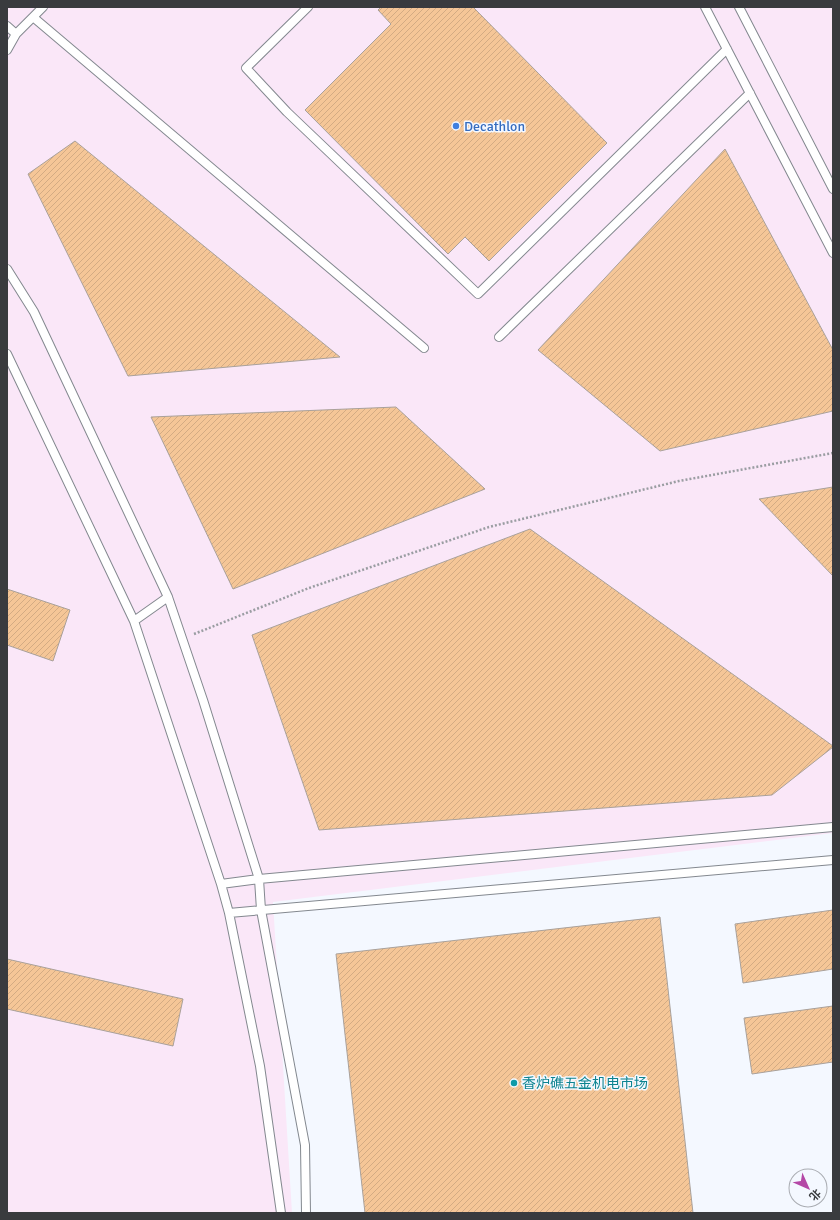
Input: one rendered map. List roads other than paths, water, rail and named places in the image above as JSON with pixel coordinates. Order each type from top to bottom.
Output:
[{"type":"lane","points":[[308,7],[246,68],[287,112],[478,294],[727,49]]},
{"type":"lane","points":[[705,7],[833,253]]},
{"type":"lane","points":[[739,7],[833,189]]},
{"type":"lane","points":[[7,50],[16,34],[41,8]]},
{"type":"lane","points":[[33,17],[424,348]]},
{"type":"lane","points":[[7,26],[16,34]]},
{"type":"lane","points":[[499,337],[750,93]]},
{"type":"lane","points":[[7,269],[34,312],[168,597],[205,707],[259,879],[261,910],[305,1145],[306,1213]]},
{"type":"lane","points":[[7,354],[134,621],[221,884],[229,913],[260,1066],[281,1213]]},
{"type":"lane","points":[[134,621],[168,597]]},
{"type":"lane","points":[[221,884],[259,879],[833,827]]},
{"type":"lane","points":[[229,913],[833,860]]},
{"type":"place","name":"Decathlon","points":[[456,126]]},
{"type":"place","name":"香炉礁五金机电市场","points":[[514,1083]]}]
